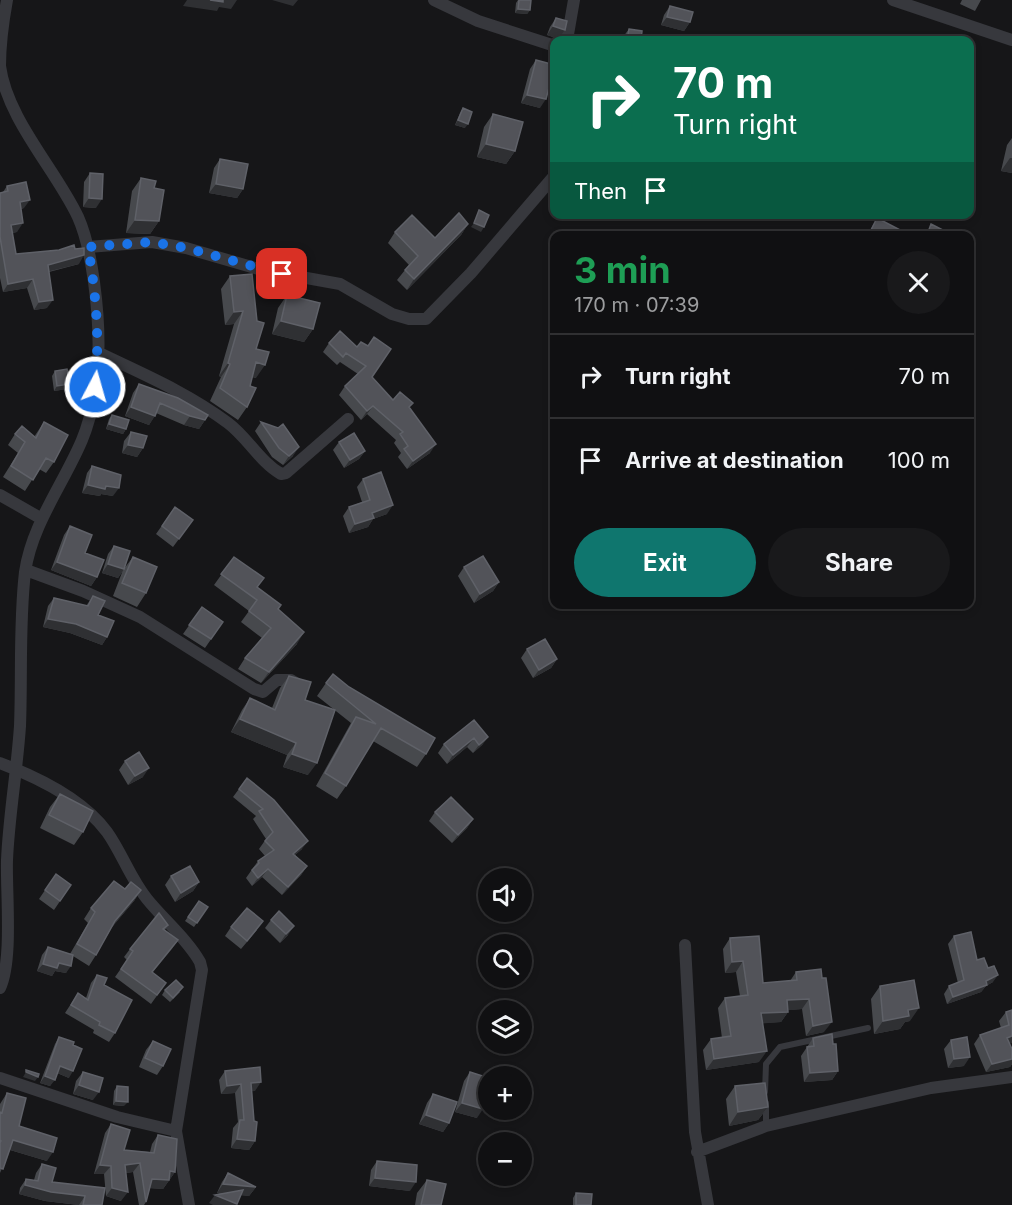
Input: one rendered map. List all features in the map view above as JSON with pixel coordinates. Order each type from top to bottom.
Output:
[{"type":"street","points":[[0,988],[5,970],[7,858],[14,769],[20,729],[21,630],[26,570],[42,519],[87,425],[94,404],[99,353],[94,284],[88,247],[78,216],[40,155],[6,88],[0,67],[0,40],[7,0]]},
{"type":"street","points":[[434,0],[478,21],[550,44]]},
{"type":"street","points":[[568,36],[574,0]]},
{"type":"street","points":[[893,0],[1012,40]]},
{"type":"street","points":[[88,247],[152,242],[186,248],[262,270],[340,284],[392,314],[409,319],[426,319],[471,273],[550,181]]},
{"type":"street","points":[[99,353],[184,393],[214,412],[237,430],[281,474],[286,473],[348,419]]},
{"type":"street","points":[[0,495],[42,519]]},
{"type":"street","points":[[26,570],[83,591],[140,617],[254,689],[263,692],[277,680],[291,680],[304,687]]},
{"type":"street","points":[[0,763],[44,783],[89,813],[106,831],[146,898],[200,963],[202,970],[198,999],[176,1131],[189,1205]]},
{"type":"street","points":[[685,945],[698,1152],[708,1205]]},
{"type":"street","points":[[698,1152],[766,1126],[931,1088],[1012,1077]]},
{"type":"street","points":[[0,1078],[117,1117],[176,1131]]},
{"type":"lane","points":[[766,1126],[766,1064],[780,1047],[868,1028]]},
{"type":"building","points":[[519,0],[531,0],[530,10],[518,9]]},
{"type":"building","points":[[670,6],[693,12],[690,22],[667,17]]},
{"type":"building","points":[[556,18],[567,21],[565,30],[553,26]]},
{"type":"building","points":[[629,29],[642,31],[641,36],[628,36]]},
{"type":"building","points":[[536,60],[550,64],[550,84],[546,99],[527,95]]},
{"type":"building","points":[[463,108],[472,112],[468,124],[458,120]]},
{"type":"building","points":[[493,114],[523,122],[515,151],[486,144]]},
{"type":"building","points":[[220,159],[248,164],[243,189],[216,184]]},
{"type":"building","points":[[90,173],[103,174],[102,199],[89,198]]},
{"type":"building","points":[[141,178],[156,181],[154,188],[164,190],[159,221],[135,220]]},
{"type":"building","points":[[26,182],[30,200],[20,202],[23,223],[11,225],[16,254],[59,250],[74,245],[75,249],[84,248],[84,255],[48,265],[53,300],[39,302],[33,279],[8,284],[0,237],[0,193],[8,191],[7,186]]},
{"type":"building","points":[[479,210],[489,215],[484,227],[474,223]]},
{"type":"building","points":[[459,213],[468,224],[414,279],[405,270],[418,256],[395,232],[412,215],[435,238]]},
{"type":"building","points":[[876,219],[879,219],[902,231],[870,231]]},
{"type":"building","points":[[931,224],[945,231],[928,231]]},
{"type":"building","points":[[252,274],[257,321],[264,323],[256,349],[269,352],[265,365],[256,362],[250,386],[256,388],[247,407],[220,388],[230,364],[228,363],[243,311],[234,312],[230,276]]},
{"type":"building","points":[[287,295],[320,303],[313,329],[281,321]]},
{"type":"building","points":[[340,331],[357,347],[361,342],[368,346],[374,337],[391,349],[372,377],[393,400],[400,392],[413,403],[409,407],[436,444],[413,461],[404,449],[408,446],[400,434],[403,432],[373,406],[367,411],[345,386],[366,366],[346,353],[343,357],[329,343]]},
{"type":"building","points":[[67,369],[70,384],[57,386],[55,371]]},
{"type":"building","points":[[139,384],[178,398],[208,415],[205,420],[160,403],[155,416],[131,407]]},
{"type":"building","points":[[112,415],[129,420],[126,429],[109,424]]},
{"type":"building","points":[[44,422],[68,435],[54,462],[46,458],[33,480],[11,466],[25,442],[15,434],[22,426],[36,438]]},
{"type":"building","points":[[261,422],[278,428],[283,424],[299,447],[289,456],[279,448]]},
{"type":"building","points":[[131,432],[147,436],[143,448],[128,445]]},
{"type":"building","points":[[354,433],[365,451],[350,460],[339,442]]},
{"type":"building","points":[[92,466],[121,475],[119,488],[106,486],[105,489],[88,485]]},
{"type":"building","points":[[381,472],[393,505],[372,513],[374,518],[355,524],[349,507],[370,500],[363,479]]},
{"type":"building","points":[[175,507],[193,520],[179,539],[162,526]]},
{"type":"building","points":[[70,526],[92,535],[85,553],[104,560],[97,577],[57,562]]},
{"type":"building","points":[[114,546],[130,551],[124,569],[108,564]]},
{"type":"building","points":[[483,556],[499,582],[480,594],[464,567]]},
{"type":"building","points":[[133,557],[157,567],[146,593],[122,583]]},
{"type":"building","points":[[234,557],[264,578],[257,587],[281,605],[278,609],[304,632],[269,672],[245,658],[271,628],[249,611],[257,600],[221,574]]},
{"type":"building","points":[[93,596],[105,601],[98,615],[114,621],[107,637],[76,624],[48,619],[54,598],[88,606]]},
{"type":"building","points":[[202,607],[223,622],[211,639],[189,625]]},
{"type":"building","points":[[545,639],[557,659],[539,670],[527,649]]},
{"type":"building","points":[[333,674],[349,687],[435,738],[426,754],[381,728],[346,786],[325,773],[356,717],[376,724],[326,683]]},
{"type":"building","points":[[289,676],[311,682],[305,700],[335,710],[317,763],[292,754],[296,743],[240,719],[250,698],[275,710]]},
{"type":"building","points":[[474,720],[488,737],[479,745],[474,738],[453,755],[444,744]]},
{"type":"building","points":[[139,752],[149,768],[135,776],[125,761]]},
{"type":"building","points":[[247,778],[274,800],[308,841],[293,854],[307,866],[288,887],[268,869],[258,878],[252,870],[259,863],[258,861],[274,850],[265,841],[273,832],[259,811],[263,809],[239,789]]},
{"type":"building","points":[[60,794],[93,811],[83,832],[49,815]]},
{"type":"building","points":[[451,797],[473,819],[458,835],[435,812]]},
{"type":"building","points":[[190,866],[199,882],[181,893],[171,876]]},
{"type":"building","points":[[56,874],[71,885],[60,901],[45,890]]},
{"type":"building","points":[[114,881],[125,889],[131,882],[141,890],[115,921],[96,955],[77,944],[95,912],[91,908]]},
{"type":"building","points":[[199,901],[208,907],[197,923],[188,917]]},
{"type":"building","points":[[247,908],[263,921],[247,941],[231,927]]},
{"type":"building","points":[[279,911],[294,926],[286,934],[271,920]]},
{"type":"building","points":[[159,913],[168,925],[163,929],[178,940],[152,972],[166,983],[157,995],[121,969],[133,951],[130,949]]},
{"type":"building","points":[[971,932],[977,960],[984,958],[988,968],[994,966],[998,975],[986,981],[987,985],[953,997],[949,986],[964,980],[954,936]]},
{"type":"building","points":[[759,936],[763,983],[797,980],[796,972],[821,969],[822,978],[826,978],[832,1022],[813,1026],[809,999],[787,1000],[788,1012],[761,1013],[767,1051],[714,1059],[711,1039],[731,1036],[725,998],[748,995],[743,961],[732,962],[730,938]]},
{"type":"building","points":[[48,947],[73,955],[71,966],[59,963],[57,968],[43,964]]},
{"type":"building","points":[[97,975],[107,978],[104,985],[132,1000],[115,1033],[99,1025],[100,1022],[71,1005],[78,993],[88,1000]]},
{"type":"building","points":[[176,980],[183,987],[173,998],[165,990]]},
{"type":"building","points":[[914,980],[919,1008],[908,1010],[909,1016],[883,1021],[880,986]]},
{"type":"building","points":[[1012,1010],[1012,1036],[1007,1038],[1012,1049],[1012,1059],[992,1064],[980,1035],[1009,1025],[1006,1012]]},
{"type":"building","points":[[832,1034],[833,1044],[836,1044],[838,1071],[810,1073],[807,1047],[814,1046],[813,1038]]},
{"type":"building","points":[[59,1037],[74,1042],[73,1045],[82,1049],[73,1071],[60,1066],[55,1080],[45,1076]]},
{"type":"building","points":[[967,1037],[970,1057],[954,1059],[951,1040]]},
{"type":"building","points":[[153,1041],[171,1049],[163,1066],[145,1058]]},
{"type":"building","points":[[260,1067],[261,1082],[251,1083],[254,1121],[257,1122],[255,1141],[237,1139],[240,1120],[244,1120],[241,1084],[227,1086],[225,1071]]},
{"type":"building","points":[[26,1070],[39,1074],[38,1077],[26,1072]]},
{"type":"building","points":[[83,1072],[103,1078],[99,1092],[79,1085]]},
{"type":"building","points":[[470,1072],[478,1075],[478,1108],[462,1103]]},
{"type":"building","points":[[765,1083],[768,1107],[738,1112],[735,1086]]},
{"type":"building","points":[[117,1086],[128,1087],[128,1102],[116,1101]]},
{"type":"building","points":[[7,1093],[26,1098],[19,1126],[57,1138],[53,1152],[13,1140],[3,1169],[0,1168],[0,1112],[2,1113]]},
{"type":"building","points":[[433,1094],[457,1102],[449,1123],[426,1115]]},
{"type":"building","points":[[111,1124],[130,1130],[124,1150],[154,1153],[158,1135],[177,1139],[175,1172],[170,1171],[169,1180],[152,1179],[146,1202],[140,1163],[125,1165],[128,1192],[112,1188],[111,1166],[100,1165]]},
{"type":"building","points":[[377,1161],[417,1165],[416,1182],[375,1178]]},
{"type":"building","points":[[42,1164],[56,1168],[52,1182],[105,1188],[102,1205],[83,1205],[85,1196],[51,1192],[25,1185],[26,1179],[38,1181]]},
{"type":"building","points":[[228,1173],[256,1187],[223,1184]]},
{"type":"building","points":[[427,1180],[446,1184],[441,1205],[421,1205]]},
{"type":"building","points":[[243,1190],[237,1204],[215,1195]]},
{"type":"building","points":[[576,1193],[592,1194],[591,1205],[576,1205]]},
{"type":"route","points":[[95,387],[99,353],[94,284],[88,247],[152,242],[186,248],[282,274]]}]
